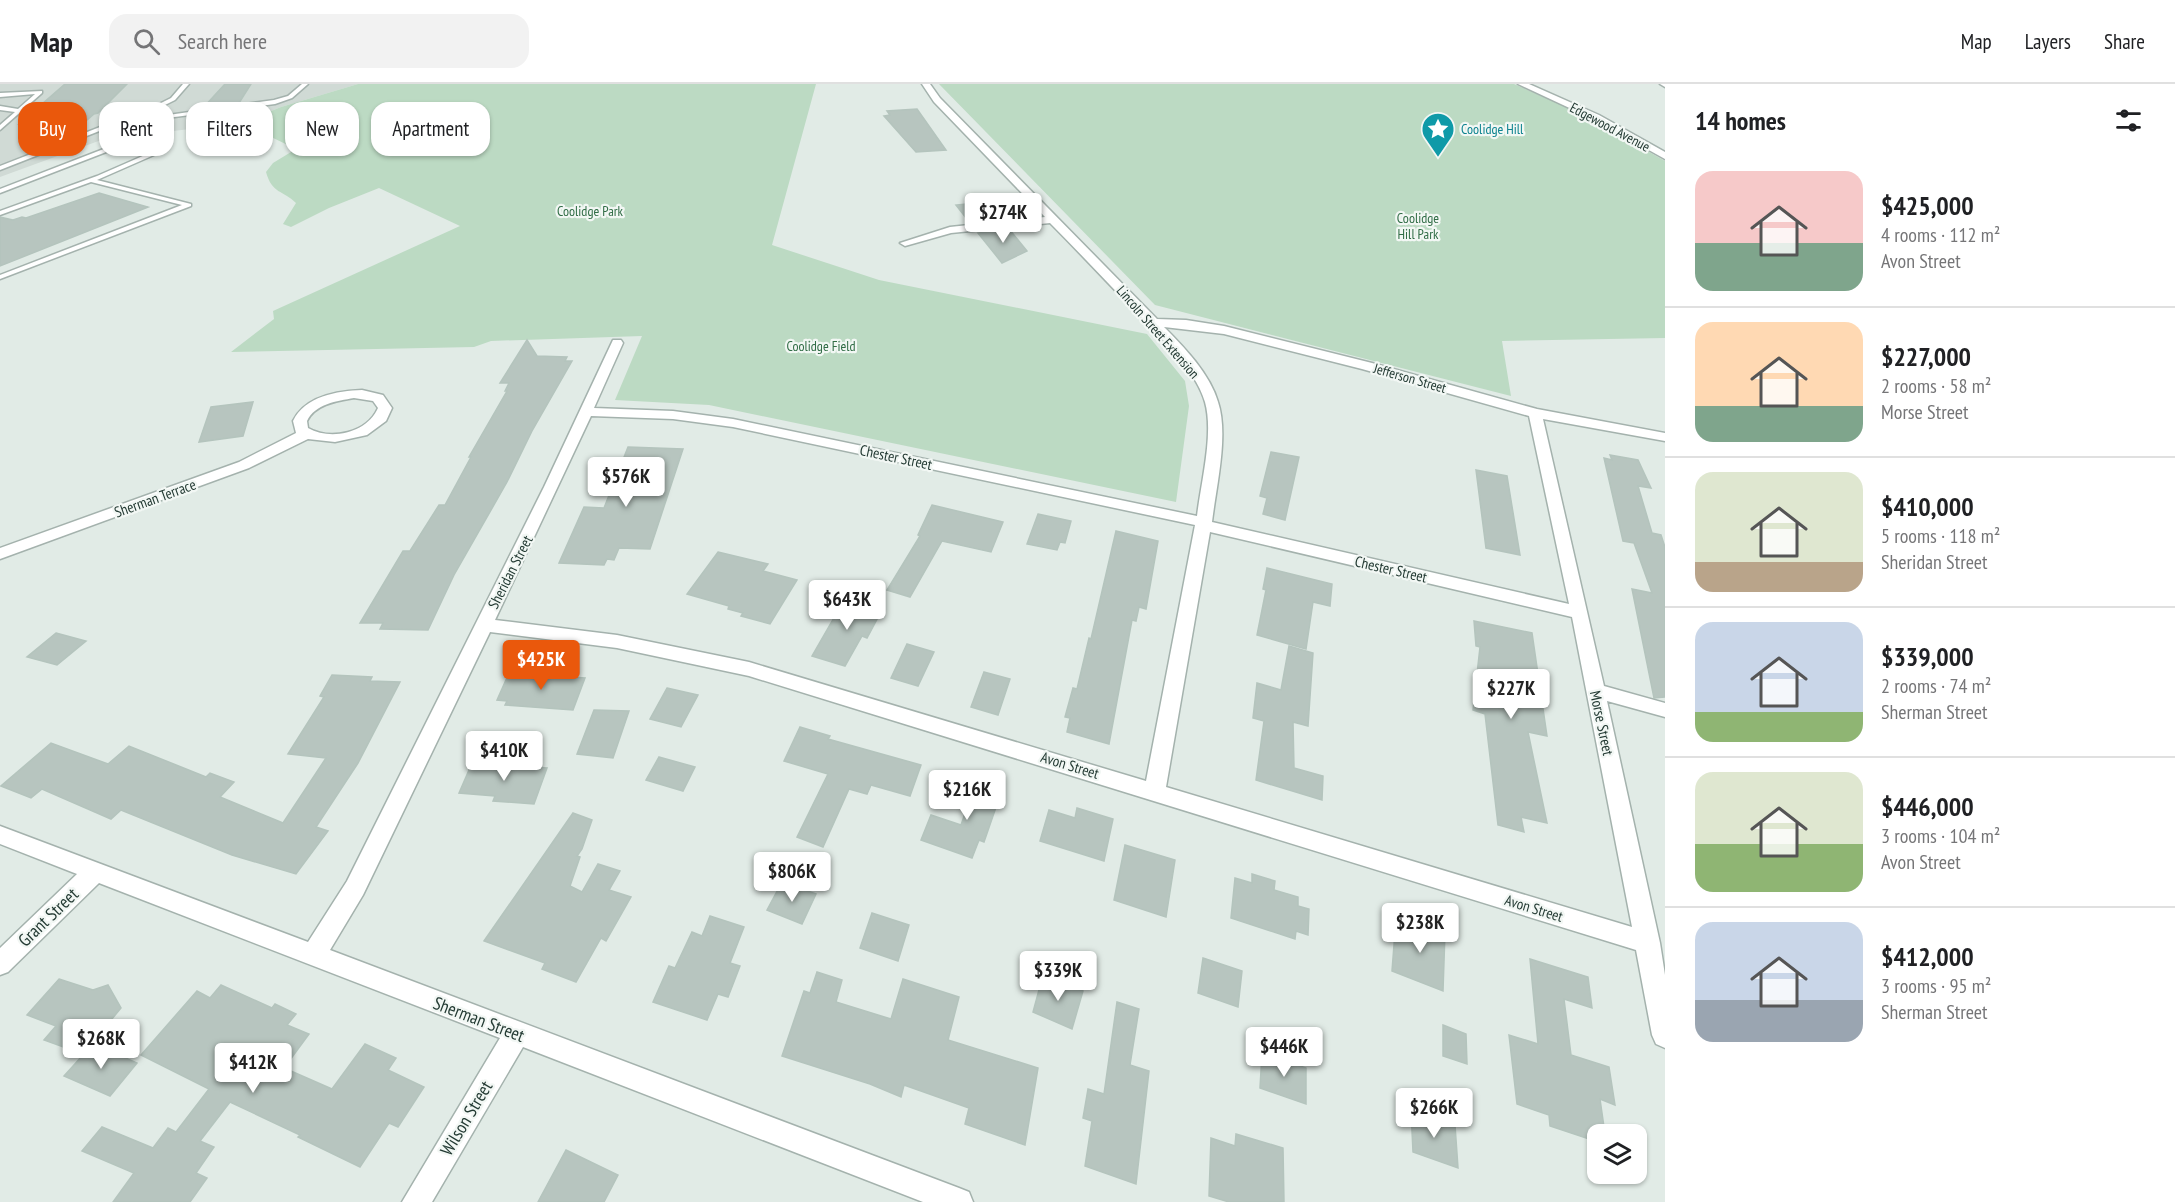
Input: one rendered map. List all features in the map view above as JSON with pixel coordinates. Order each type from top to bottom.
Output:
[{"type":"street","name":"Lincoln Street Extension","points":[[926,84],[937,100],[1154,323],[1190,364],[1212,403],[1214,448],[1203,523],[1155,791]]},
{"type":"street","name":"Edgewood Avenue","points":[[1522,84],[1596,117],[1665,156]]},
{"type":"street","points":[[905,243],[950,230],[1054,219]]},
{"type":"street","name":"Jefferson Street","points":[[1154,323],[1186,324],[1224,330],[1366,366],[1535,413],[1665,437]]},
{"type":"street","name":"Sheridan Street","points":[[313,956],[355,888],[552,487],[617,344]]},
{"type":"street","points":[[362,394],[378,398],[385,408],[380,419],[360,432],[329,439],[306,434],[299,424],[301,417],[314,405],[326,399],[362,394]]},
{"type":"street","name":"Chester Street","points":[[585,412],[673,415],[733,423],[1203,523],[1580,613]]},
{"type":"street","name":"Morse Street","points":[[1535,413],[1580,613],[1648,944],[1660,985],[1665,1035]]},
{"type":"street","name":"Sherman Terrace","points":[[0,554],[244,465],[306,434]]},
{"type":"street","name":"Avon Street","points":[[483,626],[607,639],[699,656],[800,683],[1648,944]]},
{"type":"street","points":[[1596,690],[1665,710]]},
{"type":"street","name":"Sherman Street","points":[[0,835],[958,1202]]},
{"type":"street","name":"Grant Street","points":[[0,964],[96,871]]},
{"type":"street","name":"Wilson Street","points":[[416,1202],[517,1033]]},
{"type":"lane","points":[[168,102],[186,84]]},
{"type":"lane","points":[[174,115],[274,102],[290,97],[305,84]]},
{"type":"lane","points":[[0,95],[40,93],[30,102]]},
{"type":"lane","points":[[0,108],[18,111]]},
{"type":"lane","points":[[0,128],[18,112]]},
{"type":"lane","points":[[0,168],[99,130]]},
{"type":"lane","points":[[0,191],[114,147],[151,154],[91,180],[0,213]]},
{"type":"lane","points":[[1,277],[189,205],[91,180]]},
{"type":"shaded area","points":[[0,84],[358,84],[298,102],[285,102],[285,106],[273,110],[273,102],[186,102],[186,129],[174,131],[174,102],[99,102],[99,141],[87,145],[87,102],[18,102],[18,156],[57,156],[0,177]]},
{"type":"green space","points":[[358,84],[816,84],[772,245],[879,280],[1147,334],[1185,381],[1189,406],[1176,502],[709,405],[615,400],[642,336],[491,341],[474,347],[231,352],[274,319],[273,311],[460,226],[379,188],[329,208],[291,227],[283,224],[296,203],[275,188],[268,179],[266,172],[273,163],[285,156],[359,156],[359,102],[298,102]]},
{"type":"green space","name":"Coolidge Hill Park","points":[[939,84],[1514,84],[1582,114],[1665,161],[1665,338],[1502,341],[1511,396],[1155,305]]},
{"type":"green space","points":[[285,106],[285,144],[273,138],[273,110]]},
{"type":"building","points":[[65,84],[127,84],[109,102],[99,102],[99,112],[87,120],[87,102],[44,102]]},
{"type":"building","points":[[225,84],[251,84],[240,102],[208,102]]},
{"type":"building","points":[[917,109],[946,150],[916,152],[884,116],[890,115],[887,111]]},
{"type":"building","points":[[99,193],[148,207],[0,266],[0,217],[13,220],[26,218]]},
{"type":"building","points":[[985,202],[1000,219],[970,223],[956,205]]},
{"type":"building","points":[[1009,229],[1027,251],[1002,263],[978,233]]},
{"type":"building","points":[[527,340],[537,356],[567,357],[565,361],[572,361],[454,575],[428,630],[380,629],[383,623],[360,623],[403,551],[410,551],[439,505],[445,505],[471,457],[469,457],[507,391],[505,391],[509,383],[500,383]]},
{"type":"building","points":[[253,402],[243,436],[199,442],[211,407]]},
{"type":"building","points":[[628,447],[683,449],[650,549],[619,548],[614,560],[607,559],[604,565],[559,563],[584,507],[604,508]]},
{"type":"building","points":[[1271,452],[1299,457],[1285,520],[1263,514],[1267,498],[1260,496]]},
{"type":"building","points":[[1610,455],[1638,460],[1651,488],[1638,486],[1652,533],[1661,535],[1665,547],[1665,697],[1654,698],[1632,589],[1652,593],[1634,543],[1623,541],[1604,458],[1612,460]]},
{"type":"building","points":[[1476,470],[1507,476],[1520,555],[1486,548]]},
{"type":"building","points":[[932,505],[1003,522],[991,552],[942,541],[910,597],[887,590],[920,536],[918,535]]},
{"type":"building","points":[[1038,514],[1071,521],[1065,543],[1060,542],[1057,550],[1027,544]]},
{"type":"building","points":[[1116,531],[1158,541],[1146,609],[1139,607],[1136,621],[1132,620],[1109,744],[1067,732],[1070,718],[1065,717],[1073,688],[1077,689],[1089,638],[1091,639]]},
{"type":"building","points":[[718,552],[768,564],[763,571],[797,580],[770,624],[741,616],[743,613],[728,609],[729,606],[687,594]]},
{"type":"building","points":[[1267,568],[1332,584],[1330,606],[1313,602],[1306,649],[1257,635],[1266,590],[1263,589]]},
{"type":"building","points":[[846,597],[883,608],[867,638],[862,636],[845,666],[812,656]]},
{"type":"building","points":[[1474,621],[1532,633],[1547,736],[1528,732],[1547,823],[1521,817],[1524,832],[1498,825],[1485,714],[1473,710],[1480,647],[1476,646]]},
{"type":"building","points":[[56,633],[86,641],[57,665],[27,657]]},
{"type":"building","points":[[907,644],[934,652],[918,686],[891,678]]},
{"type":"building","points":[[1289,646],[1313,653],[1308,726],[1293,722],[1294,768],[1323,776],[1322,800],[1256,780],[1264,721],[1253,718],[1257,683],[1281,690]]},
{"type":"building","points":[[984,672],[1010,679],[998,715],[971,707]]},
{"type":"building","points":[[509,673],[585,678],[573,710],[505,705],[507,701],[497,700]]},
{"type":"building","points":[[332,675],[372,677],[370,681],[400,682],[358,763],[316,827],[328,831],[296,874],[232,855],[121,810],[111,819],[42,789],[31,798],[1,786],[51,743],[108,764],[129,746],[206,777],[210,773],[234,782],[220,797],[283,823],[326,758],[288,754],[324,697],[320,696]]},
{"type":"building","points":[[667,688],[698,695],[681,727],[650,719]]},
{"type":"building","points":[[594,710],[629,711],[613,758],[577,754]]},
{"type":"building","points":[[800,727],[830,736],[828,739],[921,765],[910,796],[871,785],[867,794],[849,789],[823,847],[797,837],[828,774],[784,761]]},
{"type":"building","points":[[659,757],[695,767],[683,791],[646,780]]},
{"type":"building","points":[[472,763],[547,768],[534,804],[493,801],[495,796],[459,793]]},
{"type":"building","points":[[978,776],[1004,784],[984,842],[979,840],[972,858],[921,840],[931,815],[961,825]]},
{"type":"building","points":[[1077,808],[1113,819],[1104,861],[1040,841],[1049,810],[1075,818]]},
{"type":"building","points":[[573,813],[592,820],[582,849],[577,856],[580,857],[570,886],[582,892],[598,864],[620,871],[609,890],[631,897],[606,941],[601,938],[576,982],[542,969],[545,963],[484,941]]},
{"type":"building","points":[[1125,845],[1175,860],[1166,917],[1114,900]]},
{"type":"building","points":[[1252,874],[1275,881],[1274,890],[1298,897],[1298,906],[1309,909],[1308,935],[1296,931],[1295,939],[1231,918],[1235,878],[1252,883]]},
{"type":"building","points":[[782,882],[816,894],[802,924],[767,910]]},
{"type":"building","points":[[872,913],[909,925],[898,961],[860,948]]},
{"type":"building","points":[[710,916],[744,927],[730,963],[740,966],[728,997],[718,994],[707,1020],[653,1002],[669,966],[675,968],[692,932],[702,936]]},
{"type":"building","points":[[1402,917],[1445,932],[1443,991],[1392,971],[1395,932],[1401,934]]},
{"type":"building","points":[[1203,958],[1242,971],[1238,1007],[1198,993]]},
{"type":"building","points":[[1530,959],[1588,977],[1592,1008],[1564,999],[1571,1055],[1609,1067],[1615,1105],[1600,1099],[1604,1124],[1587,1124],[1587,1138],[1550,1126],[1549,1115],[1517,1104],[1509,1035],[1538,1044]]},
{"type":"building","points":[[817,972],[842,980],[836,1002],[891,1019],[903,979],[959,997],[948,1040],[1038,1068],[1025,1145],[965,1124],[969,1108],[904,1085],[901,1097],[870,1084],[782,1056],[804,991],[810,993]]},
{"type":"building","points":[[1043,975],[1083,991],[1072,1029],[1033,1012]]},
{"type":"building","points":[[59,979],[93,990],[108,985],[121,1008],[83,1054],[44,1040],[56,1026],[27,1015]]},
{"type":"building","points":[[221,985],[272,1008],[275,1004],[296,1014],[287,1025],[309,1034],[284,1068],[332,1089],[365,1044],[396,1058],[388,1070],[424,1087],[398,1127],[389,1123],[360,1167],[230,1102],[200,1141],[214,1147],[196,1173],[207,1178],[190,1202],[113,1202],[134,1173],[82,1151],[102,1127],[153,1148],[168,1128],[176,1132],[209,1089],[141,1055],[197,991],[210,998]]},
{"type":"building","points":[[1117,1002],[1139,1009],[1130,1065],[1149,1071],[1136,1184],[1085,1166],[1092,1121],[1083,1118],[1088,1089],[1104,1094]]},
{"type":"building","points":[[1443,1025],[1466,1034],[1467,1064],[1443,1056]]},
{"type":"building","points":[[93,1044],[137,1063],[110,1096],[64,1076]]},
{"type":"building","points":[[1262,1053],[1306,1068],[1306,1104],[1260,1088]]},
{"type":"building","points":[[1411,1110],[1455,1125],[1458,1168],[1413,1152]]},
{"type":"building","points":[[1236,1134],[1283,1148],[1284,1202],[1229,1202],[1209,1196],[1211,1138],[1235,1146]]},
{"type":"building","points":[[566,1150],[618,1175],[604,1202],[538,1202]]},
{"type":"place","name":"Coolidge Hill","points":[[1438,158]]},
{"type":"park label","name":"Coolidge Park","points":[[590,211]]},
{"type":"park label","name":"Coolidge Field","points":[[821,346]]}]
